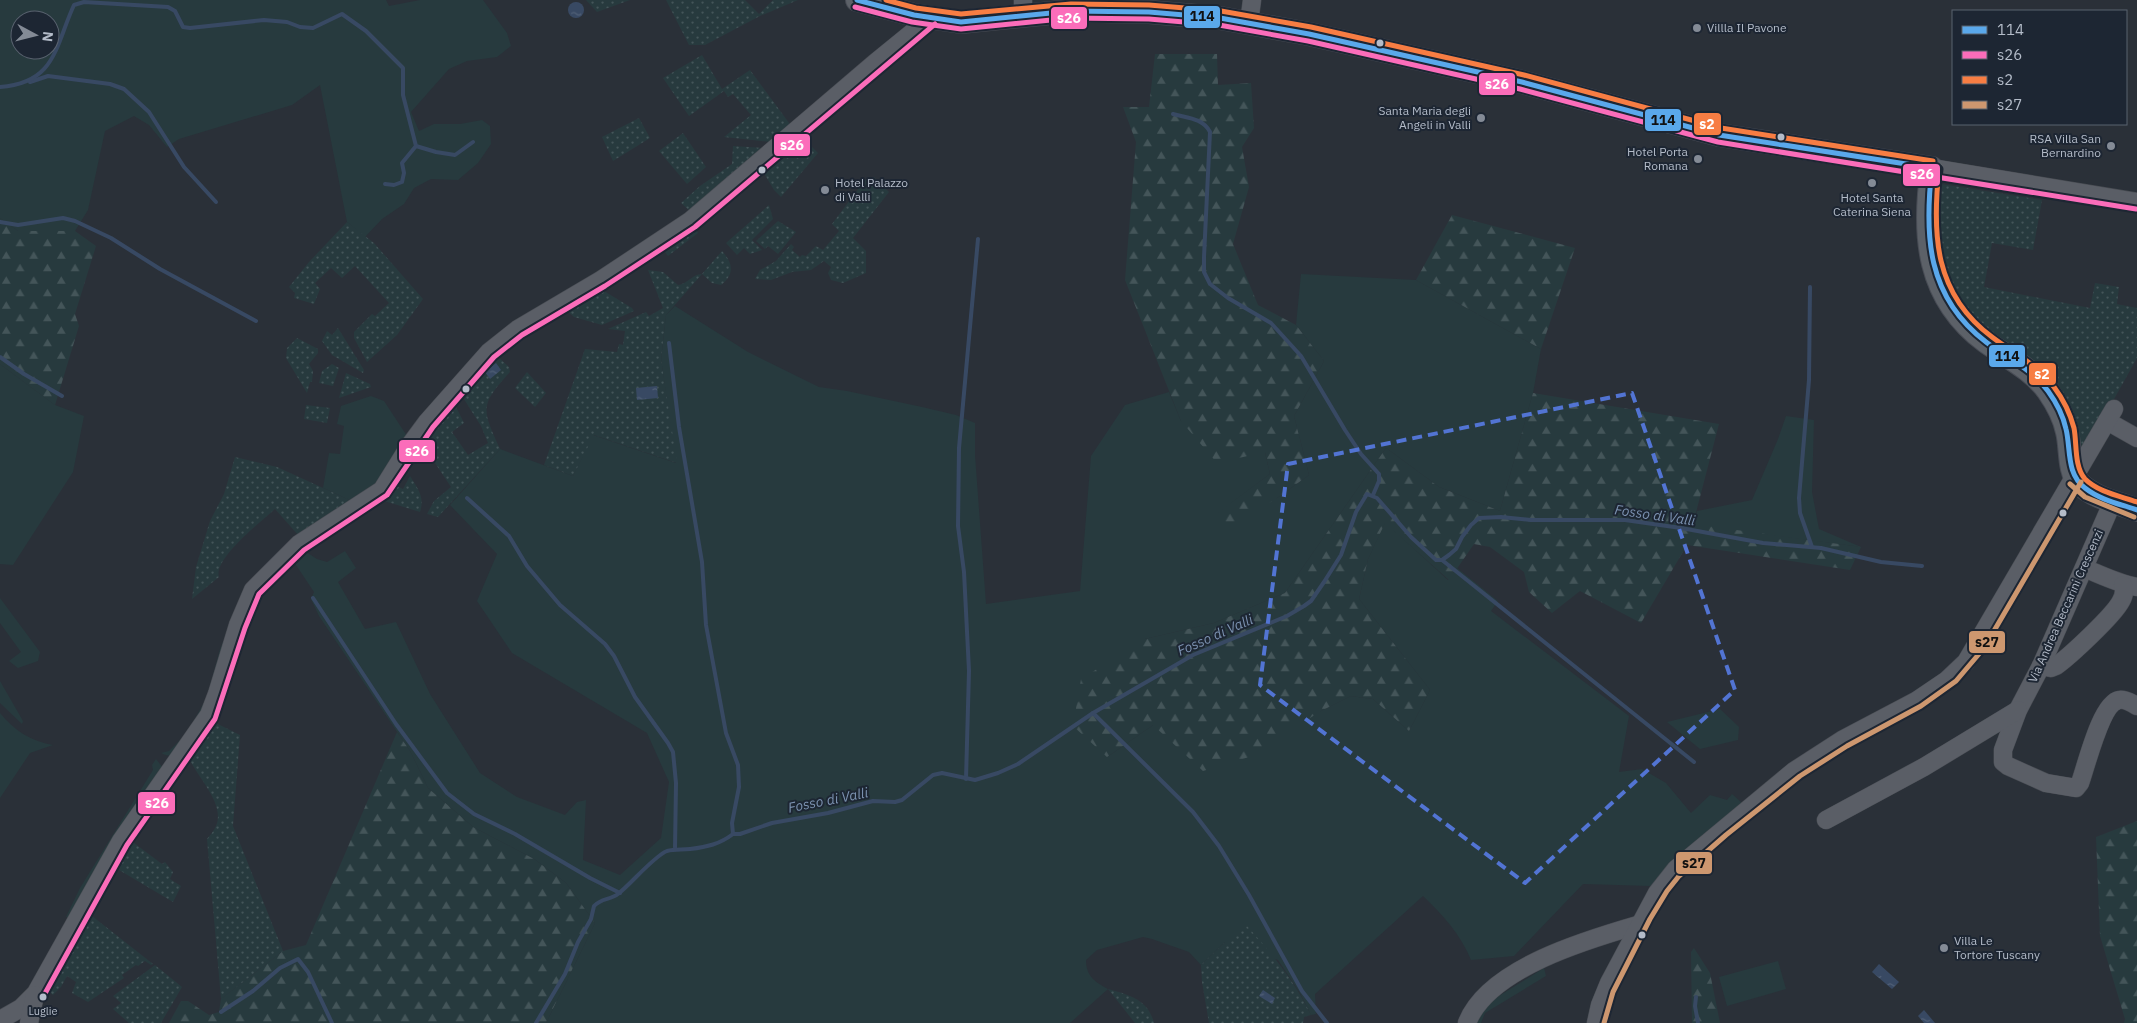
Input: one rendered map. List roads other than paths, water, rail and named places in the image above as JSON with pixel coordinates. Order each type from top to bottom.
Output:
[{"type":"main road","points":[[857,0],[930,18],[974,22],[1023,8],[1071,11],[1126,11],[1206,16],[1372,47],[1522,82],[1719,134],[1932,168],[1928,203],[1929,239],[1934,271],[1942,291],[1964,323],[2036,378],[2048,391],[2060,411],[2066,426],[2075,478],[2088,490],[2137,510]]},
{"type":"street","points":[[1248,23],[1252,0]]},
{"type":"street","points":[[29,1023],[36,993],[121,841],[209,715],[218,694],[240,620],[248,599],[256,587],[299,544],[382,490],[410,445],[439,406],[501,340],[526,323],[601,280],[680,228],[930,18]]},
{"type":"street","points":[[1932,168],[2137,202]]},
{"type":"street","points":[[1596,1023],[1602,998],[1662,886],[1672,873],[1746,808],[1794,771],[1842,740],[1916,701],[1947,680],[1961,667],[1978,644],[2110,415],[2137,438]]},
{"type":"street","name":"Via Andrea Beccarini Crescenzi","points":[[2113,501],[2040,666],[2018,710],[2003,750],[2003,762],[2038,780],[2074,788],[2080,783],[2096,732],[2111,706],[2116,701],[2121,700],[2137,706]]},
{"type":"street","points":[[2040,666],[2051,668],[2067,657],[2119,604],[2130,586],[2084,568]]},
{"type":"street","points":[[1826,820],[1924,767],[2018,710]]},
{"type":"street","points":[[1467,1023],[1474,1008],[1484,996],[1536,962],[1559,950],[1641,924]]},
{"type":"street","points":[[0,1020],[21,1008],[36,993]]},
{"type":"water","points":[[576,2],[584,10],[576,18],[568,10]]},
{"type":"water","points":[[496,363],[501,370],[490,379],[485,372]]},
{"type":"water","points":[[657,386],[658,398],[637,400],[636,388]]},
{"type":"water","points":[[1879,964],[1899,982],[1892,989],[1872,972]]},
{"type":"water","points":[[1263,990],[1275,998],[1272,1004],[1259,996]]},
{"type":"water","points":[[1924,1010],[1935,1023],[1924,1023],[1918,1016]]},
{"type":"waterway","points":[[0,87],[18,84],[33,78],[43,70],[57,48],[74,5],[84,2],[168,7],[175,11],[183,27],[190,28],[264,20],[287,22],[300,27],[313,28],[342,14],[366,31],[403,68],[403,95],[416,146],[455,155],[473,142]]},
{"type":"waterway","points":[[30,82],[48,76],[110,84],[124,89],[149,112],[184,167],[216,202]]},
{"type":"waterway","points":[[1173,114],[1199,121],[1210,132],[1204,257],[1204,272],[1210,284],[1228,298],[1271,323],[1301,356],[1345,430],[1361,454],[1379,474],[1379,481],[1373,495]]},
{"type":"waterway","points":[[385,184],[394,185],[402,182],[404,173],[402,163],[416,146]]},
{"type":"waterway","points":[[0,222],[18,225],[63,218],[75,221],[111,238],[160,269],[256,321]]},
{"type":"waterway","points":[[966,779],[969,671],[964,572],[958,526],[959,448],[978,239]]},
{"type":"waterway","points":[[1810,287],[1809,380],[1799,498],[1800,513],[1812,547]]},
{"type":"waterway","points":[[669,343],[679,427],[702,562],[706,625],[726,733],[738,765],[739,787],[732,823],[733,834]]},
{"type":"waterway","points":[[0,357],[24,374],[62,396]]},
{"type":"waterway","name":"Fosso di Valli","points":[[536,1023],[565,974],[578,942],[591,919],[594,906],[618,894],[662,854],[670,850],[708,846],[718,843],[733,834],[740,834],[772,823],[828,813],[873,801],[895,802],[902,800],[933,775],[942,773],[975,780],[1018,764],[1093,713],[1193,655],[1287,616],[1311,601],[1341,555],[1356,512],[1367,494],[1377,498],[1411,537],[1436,560],[1442,560],[1456,549],[1462,537],[1479,518],[1501,517],[1531,520],[1625,520],[1763,543],[1821,548],[1881,562],[1922,566]]},
{"type":"waterway","points":[[467,498],[509,536],[527,566],[560,605],[605,644],[614,656],[635,697],[668,743],[673,752],[676,783],[675,849]]},
{"type":"waterway","points":[[1442,560],[1694,762]]},
{"type":"waterway","points":[[313,598],[396,724],[447,793],[474,814],[515,834],[590,878],[620,893]]},
{"type":"waterway","points":[[1093,713],[1193,812],[1219,846],[1249,895],[1302,991],[1327,1023]]},
{"type":"waterway","points":[[221,1012],[253,991],[280,968],[298,959],[308,972],[332,1023]]},
{"type":"waterway","points":[[1696,997],[1695,1006],[1698,1023]]},
{"type":"place","name":"Villla Il Pavone","points":[[1697,28]]},
{"type":"place","name":"Santa Maria degli Angeli in Valli","points":[[1481,118]]},
{"type":"place","name":"RSA Villa San Bernardino","points":[[2111,146]]},
{"type":"place","name":"Hotel Porta Romana","points":[[1698,159]]},
{"type":"place","name":"Hotel Santa Caterina Siena","points":[[1872,183]]},
{"type":"place","name":"Hotel Palazzo di Valli","points":[[825,190]]},
{"type":"place","name":"Villa Le Tortore Tuscany","points":[[1944,948]]},
{"type":"place","name":"Luglie","points":[[43,997]]}]
